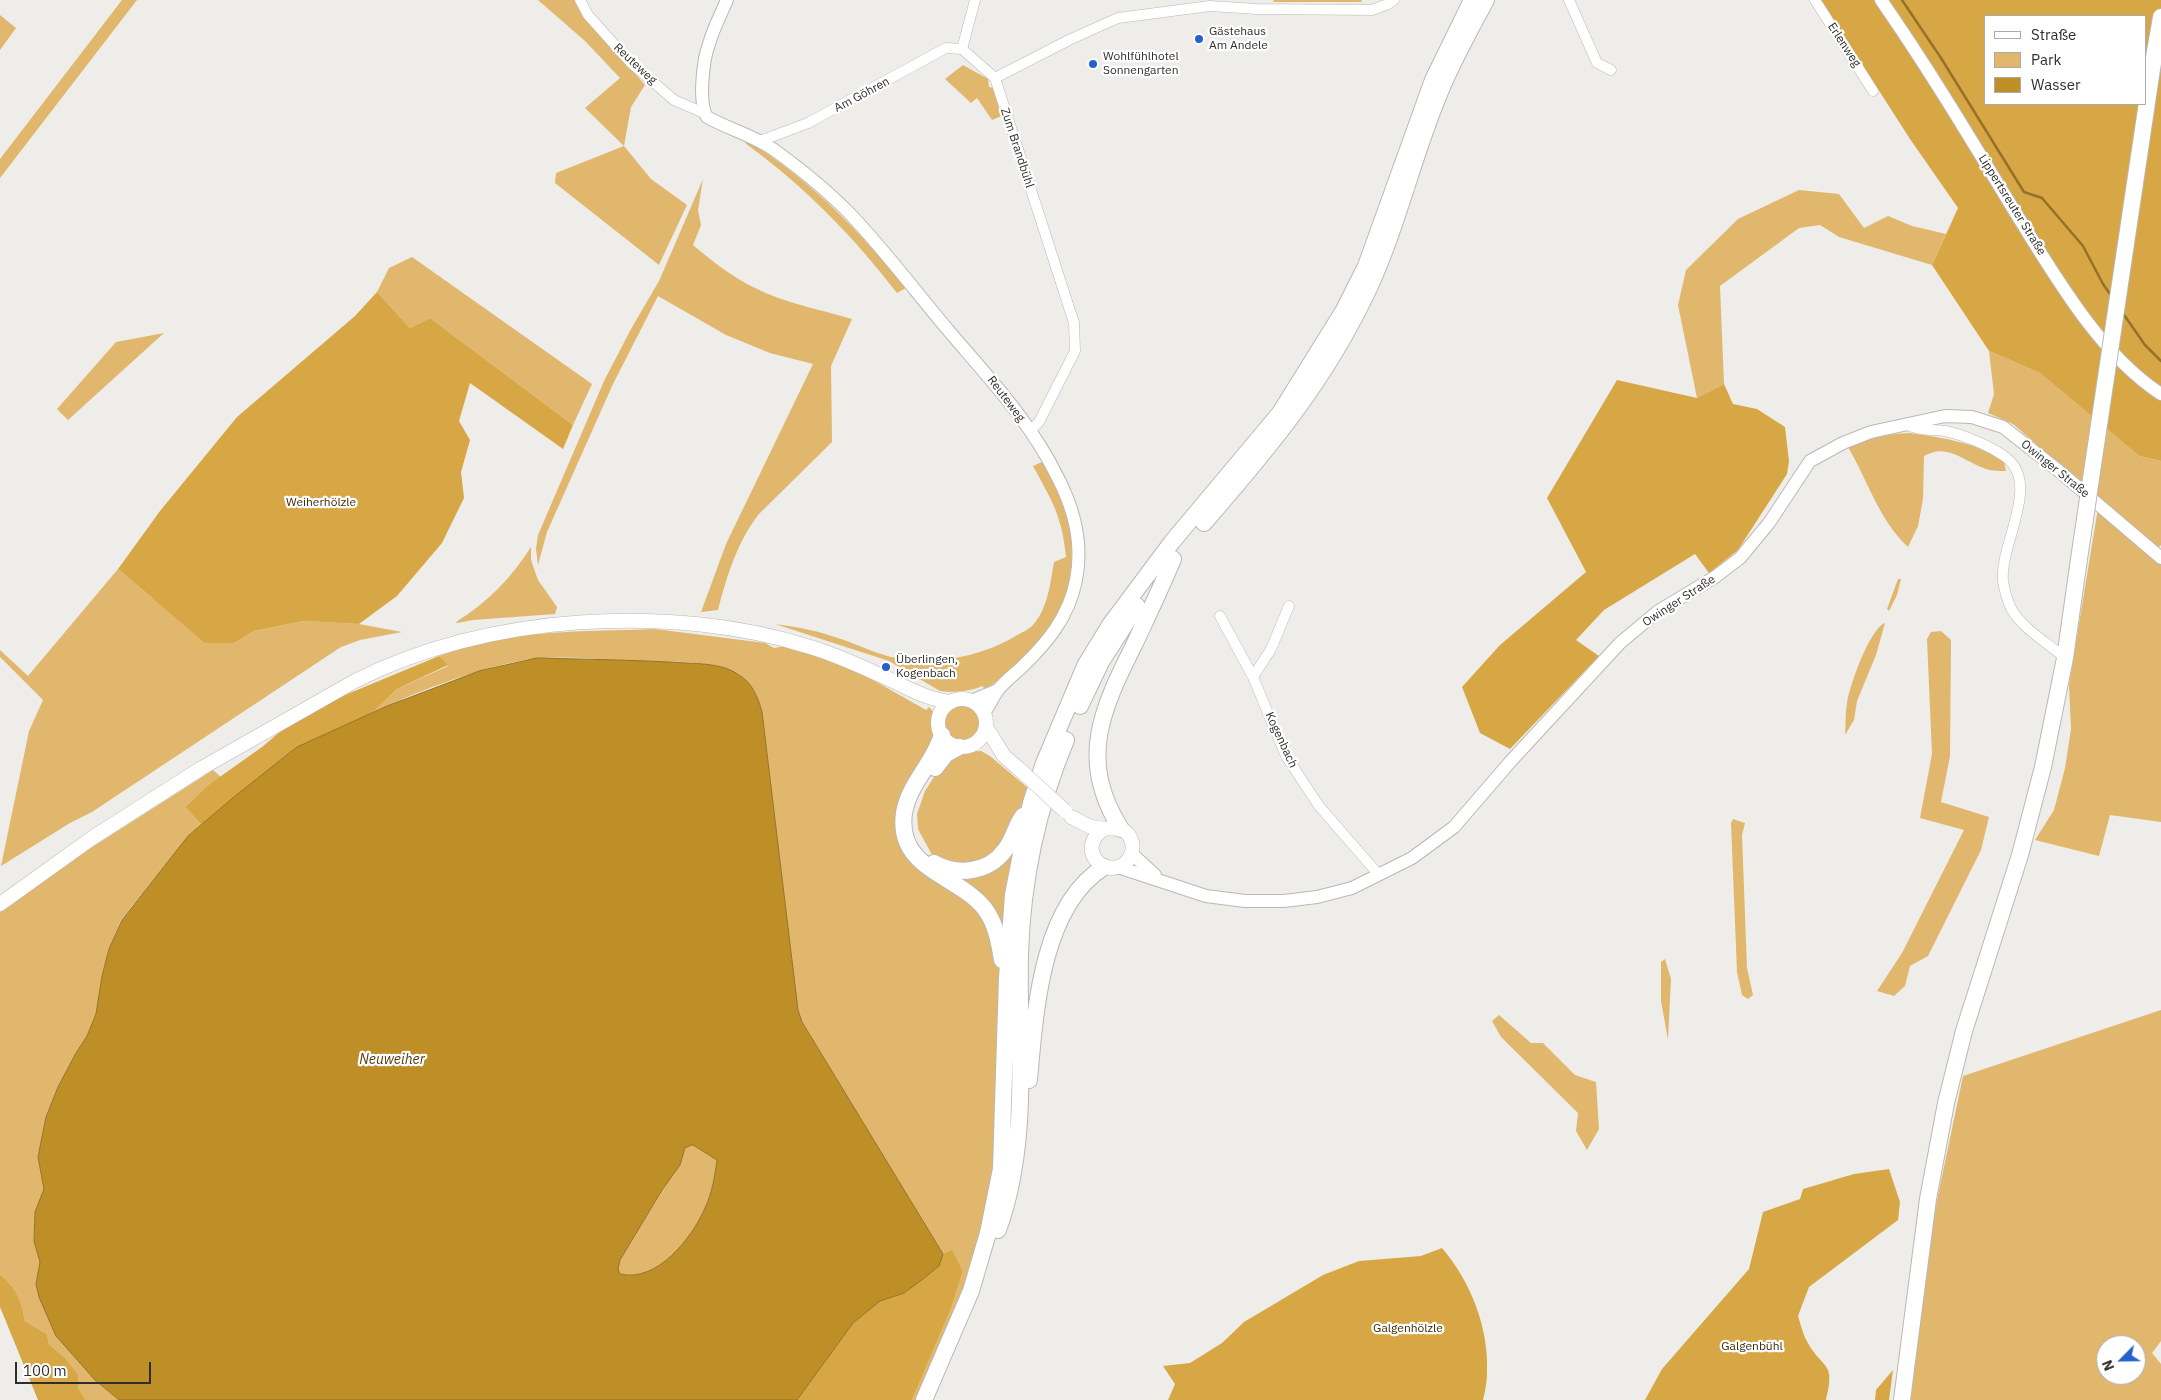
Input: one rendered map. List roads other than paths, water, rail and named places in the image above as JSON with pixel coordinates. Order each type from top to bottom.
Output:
[{"type":"main road","points":[[924,1400],[971,1291],[988,1233],[1000,1169],[1007,978],[1013,895],[1031,803],[1044,764],[1085,666],[1110,625],[1172,542],[1280,413],[1344,310],[1366,266],[1433,80],[1472,0]]},
{"type":"main road","points":[[971,1291],[985,1268],[1000,1225],[1015,1168],[1020,1122],[1020,952],[1026,891],[1038,821],[1058,758],[1101,662],[1144,596],[1286,426],[1327,365],[1350,325],[1370,286],[1389,238],[1440,92],[1486,0]]},
{"type":"main road","points":[[1902,1400],[1928,1199],[1946,1103],[1964,1031],[2024,837],[2043,768],[2065,658],[2161,16]]},
{"type":"main road","points":[[1121,829],[1103,797],[1097,752],[1100,722],[1111,691],[1157,599],[1173,559]]},
{"type":"main road","points":[[0,904],[92,838],[200,769],[355,681],[382,667],[412,656],[489,634],[521,629],[619,621],[685,623],[721,627],[757,633],[812,647],[838,656],[913,691],[951,702]]},
{"type":"main road","points":[[913,691],[937,714],[940,727],[952,744],[959,747]]},
{"type":"main road","points":[[1004,756],[985,720],[971,701],[961,699],[951,702],[943,709],[938,748],[920,774],[907,800],[904,832],[912,851],[920,861],[973,897],[986,910],[999,940],[1007,978]]},
{"type":"main road","points":[[985,720],[978,741],[969,746],[959,747],[946,754],[917,796],[911,815],[912,834],[926,858],[942,868],[959,871],[985,866],[1004,851],[1019,821],[1031,803]]},
{"type":"main road","points":[[978,741],[1004,756],[1068,814],[1091,847],[1095,859],[1111,867]]},
{"type":"main road","points":[[1068,814],[1092,827],[1104,829]]},
{"type":"main road","points":[[1020,1122],[1027,1092],[1037,1012],[1050,949],[1059,923],[1073,897],[1091,875],[1126,862],[1132,854],[1132,842],[1126,832],[1110,827],[1095,836],[1091,847]]},
{"type":"street","name":"Reuteweg","points":[[580,0],[588,15],[631,63],[674,100],[704,113],[716,123],[760,141],[776,151],[856,221],[892,260],[997,386],[1030,431],[1054,470],[1069,501],[1078,537],[1078,567],[1072,597],[1057,629],[1042,648],[998,690],[971,701]]},
{"type":"street","points":[[704,113],[702,93],[706,56],[709,43],[727,0]]},
{"type":"street","points":[[974,0],[962,49],[995,78],[1063,43],[1118,18],[1208,3],[1257,9],[1366,10],[1388,4],[1394,0]]},
{"type":"street","points":[[1569,0],[1596,63],[1611,70]]},
{"type":"street","name":"Erlenweg","points":[[1815,0],[1873,91]]},
{"type":"street","name":"Lippertsreuter Straße","points":[[1881,0],[2073,302],[2126,366],[2161,394]]},
{"type":"street","name":"Am Göhren","points":[[760,141],[808,123],[946,48],[962,49]]},
{"type":"street","name":"Zum Brandbühl","points":[[995,78],[1074,323],[1075,351],[1038,422],[1030,431]]},
{"type":"street","name":"Owinger Straße","points":[[1111,867],[1162,881],[1206,896],[1227,900],[1284,901],[1317,897],[1352,888],[1412,858],[1454,828],[1510,762],[1620,643],[1657,612],[1715,577],[1740,558],[1768,523],[1810,461],[1843,443],[1871,432],[1905,423],[1945,416],[1972,417],[2003,428],[2059,471],[2161,558]]},
{"type":"street","points":[[1905,423],[1910,427],[1946,432],[1978,443],[2006,456],[2016,469],[2021,481],[2018,508],[2006,554],[2003,581],[2012,610],[2034,633],[2048,642],[2065,658]]},
{"type":"street","points":[[1253,677],[1271,649],[1289,606]]},
{"type":"street","name":"Kogenbach","points":[[1220,616],[1253,677],[1286,756],[1319,806],[1379,874]]},
{"type":"street","name":"Reuteweg","points":[[985,720],[998,690]]},
{"type":"street","name":"Owinger Straße","points":[[1132,854],[1162,881]]},
{"type":"water","name":"Neuweiher","points":[[537,658],[671,662],[723,667],[743,677],[751,686],[762,712],[798,1010],[802,1022],[943,1254],[939,1266],[904,1293],[880,1301],[853,1323],[797,1400],[119,1400],[95,1380],[56,1336],[39,1297],[36,1284],[40,1262],[34,1241],[35,1212],[44,1189],[38,1157],[46,1117],[58,1087],[87,1036],[96,1014],[102,976],[109,949],[122,920],[188,836],[297,747],[387,706],[479,671]],"holes":[[[693,1145],[717,1160],[713,1184],[699,1220],[672,1256],[647,1272],[634,1275],[620,1274],[618,1269],[620,1260],[662,1190],[680,1165],[685,1148]]]},
{"type":"waterway","points":[[1902,0],[1941,58],[2024,192],[2042,198],[2083,246],[2112,297]]},
{"type":"waterway","points":[[2122,312],[2145,345],[2161,361]]},
{"type":"place","name":"Gästehaus Am Andele","points":[[1199,39]]},
{"type":"place","name":"Wohlfühlhotel Sonnengarten","points":[[1093,64]]},
{"type":"place","name":"Überlingen, Kogenbach","points":[[886,667]]},
{"type":"park label","name":"Weiherhölzle","points":[[321,503]]},
{"type":"park label","name":"Galgenhölzle","points":[[1408,1329]]},
{"type":"park label","name":"Galgenbühl","points":[[1752,1347]]}]
